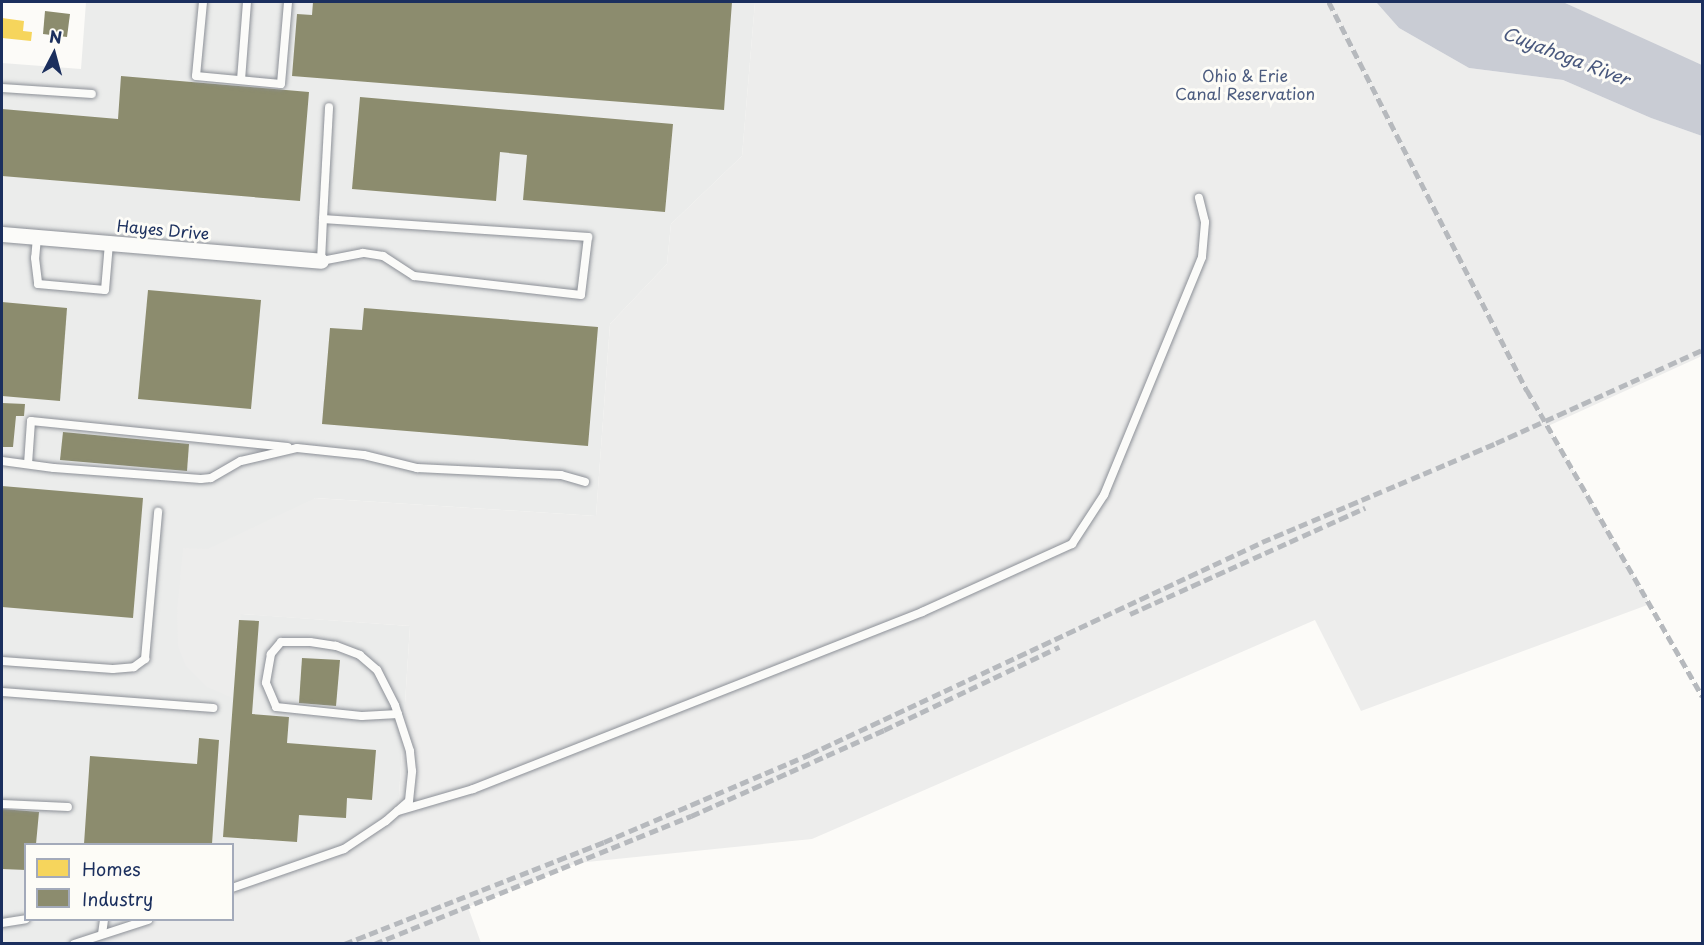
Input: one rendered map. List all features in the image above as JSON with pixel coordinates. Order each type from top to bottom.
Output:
[{"type":"street","name":"Hayes Drive","points":[[2,234],[321,261]]},
{"type":"lane","points":[[203,2],[196,76],[281,84],[288,2]]},
{"type":"lane","points":[[241,80],[247,2]]},
{"type":"lane","points":[[2,88],[92,94]]},
{"type":"lane","points":[[323,219],[588,237],[581,296],[414,276],[382,256],[363,253],[321,261],[323,219],[329,107]]},
{"type":"lane","points":[[398,811],[473,789],[922,612],[1072,544],[1104,495],[1202,256],[1205,222],[1199,198]]},
{"type":"lane","points":[[37,237],[35,258],[38,284],[105,290],[110,243]]},
{"type":"lane","points":[[28,464],[31,422],[364,455],[417,468],[561,475],[585,482]]},
{"type":"lane","points":[[2,460],[211,478],[241,461],[297,448]]},
{"type":"lane","points":[[2,661],[113,669],[134,667],[145,659],[158,512]]},
{"type":"lane","points":[[234,887],[344,849],[409,801],[412,771],[410,751],[398,714],[377,670],[360,655],[336,646],[310,642],[281,642],[271,654],[266,683],[276,707],[362,716],[398,714]]},
{"type":"lane","points":[[2,692],[213,708]]},
{"type":"lane","points":[[2,804],[68,807]]},
{"type":"lane","points":[[2,923],[24,919]]},
{"type":"lane","points":[[102,934],[104,921]]},
{"type":"lane","points":[[74,944],[145,921]]},
{"type":"shaded area","points":[[86,2],[755,2],[742,156],[671,224],[667,264],[610,324],[596,516],[315,498],[202,611],[410,626],[398,811],[344,849],[234,888],[234,843],[24,843],[24,921],[145,921],[74,943],[2,943],[2,63],[81,69]]},
{"type":"green space","name":"Ohio & Erie Canal Reservation","points":[[755,2],[1376,2],[1399,28],[1469,68],[1563,80],[1651,118],[1702,136],[1702,356],[1548,426],[1650,604],[1361,711],[1315,620],[812,839],[577,863],[468,907],[481,943],[74,944],[145,921],[234,921],[234,888],[344,849],[398,811],[410,626],[241,614],[233,698],[207,687],[186,666],[178,646],[177,612],[183,548],[208,549],[315,498],[596,516],[610,324],[667,264],[671,224],[742,156]]},
{"type":"green space","points":[[1563,2],[1702,2],[1702,65],[1673,53]]},
{"type":"water","name":"Cuyahoga River","points":[[1376,2],[1563,2],[1702,65],[1702,136],[1651,118],[1563,80],[1469,68],[1399,28]]},
{"type":"building: Homes","points":[[2,18],[24,21],[23,31],[32,32],[31,41],[2,38]]},
{"type":"building: Industry","points":[[313,2],[732,2],[724,110],[292,76],[297,14],[312,15]]},
{"type":"building: Industry","points":[[45,11],[70,14],[67,37],[43,34]]},
{"type":"building: Industry","points":[[121,76],[309,92],[300,201],[2,176],[2,109],[118,119]]},
{"type":"building: Industry","points":[[360,97],[673,124],[665,212],[523,200],[527,155],[500,152],[496,201],[352,189]]},
{"type":"building: Industry","points":[[148,290],[261,300],[251,409],[138,399]]},
{"type":"building: Industry","points":[[2,302],[67,308],[60,401],[2,396]]},
{"type":"building: Industry","points":[[364,308],[598,327],[588,446],[322,424],[330,328],[362,330]]},
{"type":"building: Industry","points":[[2,403],[25,404],[24,416],[16,416],[13,447],[2,447]]},
{"type":"building: Industry","points":[[63,432],[189,444],[187,471],[60,460]]},
{"type":"building: Industry","points":[[2,486],[143,498],[133,618],[2,607]]},
{"type":"building: Industry","points":[[239,620],[259,621],[252,714],[289,717],[287,743],[376,750],[372,800],[347,798],[346,818],[299,815],[297,842],[223,837]]},
{"type":"building: Industry","points":[[302,658],[340,660],[336,706],[299,703]]},
{"type":"building: Industry","points":[[199,738],[219,740],[212,843],[84,843],[90,756],[197,764]]},
{"type":"building: Industry","points":[[2,809],[39,812],[36,843],[24,843],[24,870],[2,869]]},
{"type":"railway","points":[[1329,2],[1527,390],[1702,696]]},
{"type":"railway","points":[[344,944],[604,842],[810,754],[1262,542],[1496,443],[1702,350]]},
{"type":"railway","points":[[1130,614],[1365,508]]},
{"type":"railway","points":[[374,944],[691,816],[884,730],[1059,647]]}]
